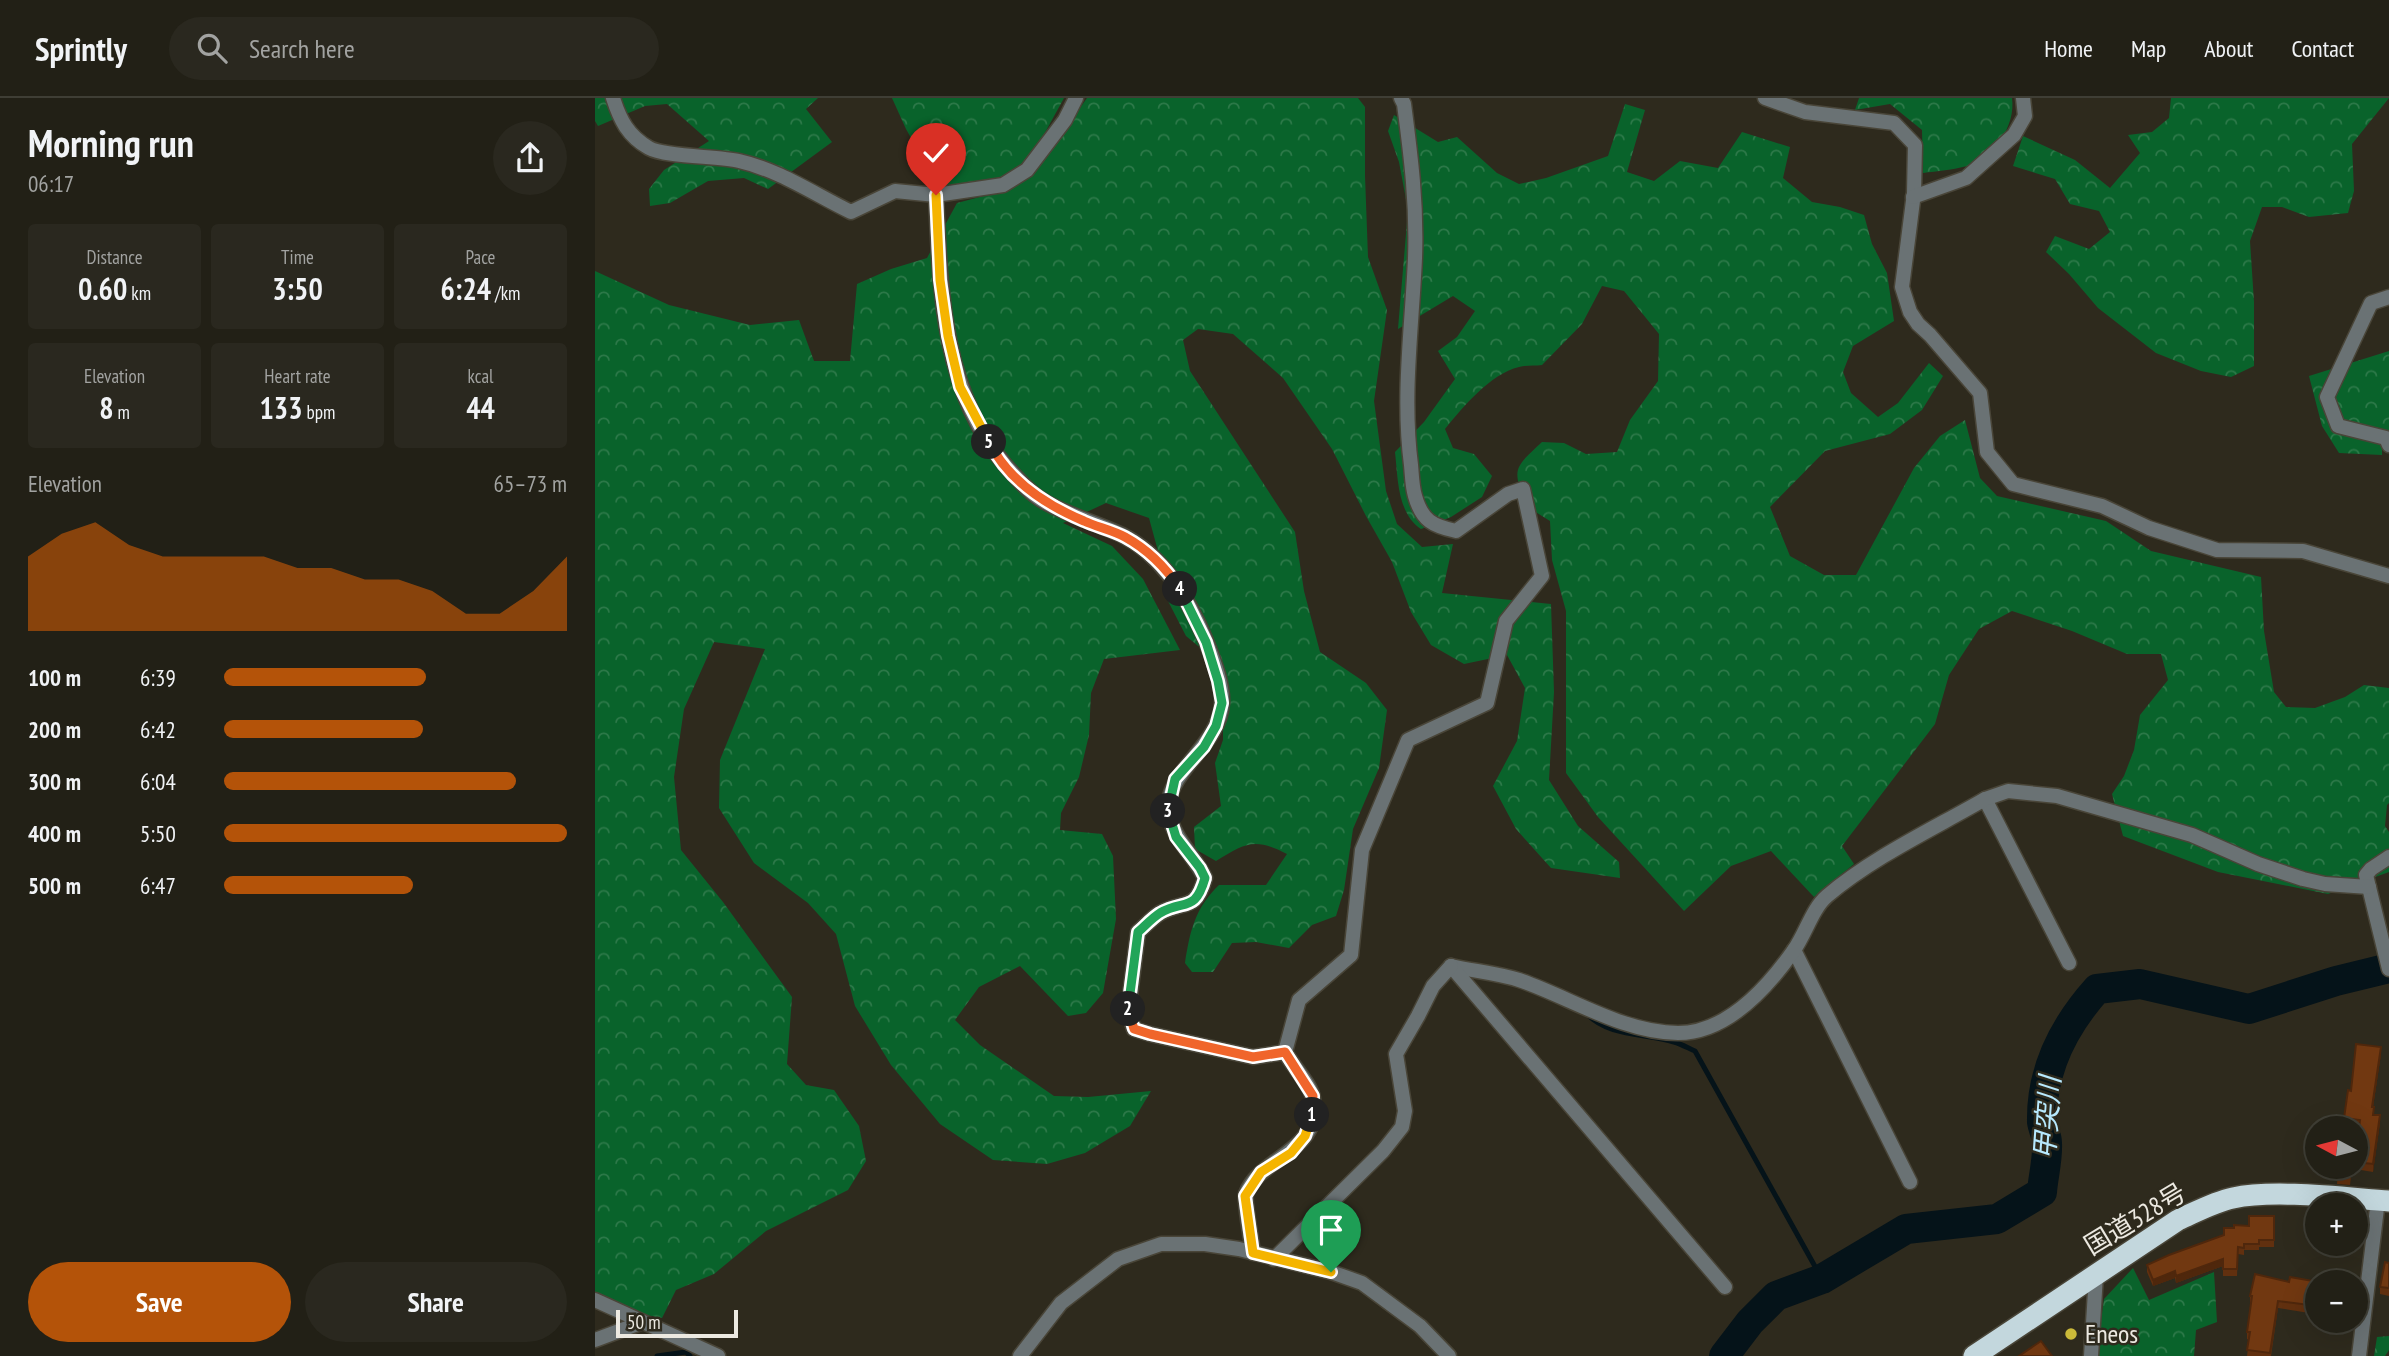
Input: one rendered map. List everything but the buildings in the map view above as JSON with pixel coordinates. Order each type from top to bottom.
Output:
[{"type":"highway","name":"国道328号","points":[[1974,1356],[2178,1220],[2233,1198],[2261,1195],[2383,1201]]},
{"type":"street","points":[[613,98],[620,120],[632,136],[652,150],[739,161],[776,173],[851,212],[895,191],[936,195],[1003,185],[1027,170],[1065,120],[1076,98]]},
{"type":"street","points":[[1253,1253],[1245,1196],[1261,1172],[1291,1153],[1305,1136],[1312,1118],[1313,1096],[1285,1052],[1299,1000],[1351,955],[1362,850],[1408,740],[1487,703],[1506,621],[1542,576],[1523,489],[1509,494],[1456,531],[1436,527],[1425,518],[1415,497],[1407,435],[1416,199],[1401,98]]},
{"type":"street","points":[[1765,98],[1805,112],[1894,123],[1915,145],[1913,197],[1902,287],[1910,312],[1918,324],[1980,393],[1986,452],[2013,484],[2102,506],[2149,527],[2217,550],[2303,551],[2389,576]]},
{"type":"street","points":[[1913,197],[1966,178],[2014,135],[2025,116],[2024,98]]},
{"type":"street","points":[[936,195],[940,280],[948,336],[960,387],[992,449],[1042,501],[1123,536],[1143,549],[1170,574],[1187,599],[1206,642],[1218,681],[1222,703],[1216,726],[1204,747],[1175,779],[1168,811],[1176,837],[1205,878],[1200,896],[1186,905],[1160,913],[1138,932],[1128,1011],[1134,1029],[1253,1057],[1285,1052]]},
{"type":"street","points":[[2389,297],[2371,303],[2327,397],[2338,426],[2386,438],[2389,444]]},
{"type":"street","points":[[1451,966],[1517,979],[1593,1012],[1634,1026],[1679,1033],[1709,1027],[1735,1015],[1794,950],[1824,899],[1850,877],[1985,799],[2008,791],[2057,796],[2192,835],[2258,864],[2325,884],[2369,887]]},
{"type":"street","points":[[1985,799],[2069,963]]},
{"type":"street","points":[[2389,857],[2366,875],[2389,969]]},
{"type":"street","points":[[1794,950],[1910,1182]]},
{"type":"street","points":[[1274,1259],[1383,1151],[1402,1127],[1405,1111],[1396,1054],[1433,986],[1451,966]]},
{"type":"street","points":[[1451,966],[1725,1287]]},
{"type":"street","points":[[2359,1356],[2383,1201]]},
{"type":"street","points":[[1020,1356],[1061,1303],[1118,1259],[1161,1244],[1205,1244],[1331,1272],[1362,1283],[1420,1326],[1449,1356]]},
{"type":"street","points":[[2091,1356],[2096,1275]]},
{"type":"street","points":[[595,1300],[718,1356]]},
{"type":"street","points":[[595,1340],[643,1322]]},
{"type":"green space","points":[[595,98],[818,98],[806,109],[832,142],[768,189],[744,178],[708,181],[670,203],[650,206],[649,189],[664,170],[709,141],[667,104],[645,106],[598,126],[595,121]]},
{"type":"green space","points":[[892,98],[1064,98],[1036,149],[1011,178],[940,190]]},
{"type":"green space","points":[[1087,98],[1358,98],[1365,107],[1368,257],[1387,310],[1374,401],[1386,491],[1397,524],[1422,547],[1453,544],[1442,593],[1551,604],[1554,692],[1549,780],[1578,826],[1619,862],[1620,878],[1551,868],[1516,829],[1493,786],[1517,741],[1525,688],[1507,655],[1464,664],[1431,645],[1411,612],[1392,562],[1332,449],[1283,378],[1233,334],[1198,329],[1183,340],[1190,371],[1295,532],[1304,591],[1320,652],[1366,683],[1387,710],[1379,768],[1353,829],[1344,890],[1336,916],[1312,925],[1289,948],[1256,942],[1232,943],[1213,972],[1192,972],[1185,963],[1199,911],[1219,885],[1266,885],[1287,854],[1266,845],[1250,844],[1216,861],[1195,849],[1194,827],[1221,806],[1215,763],[1223,740],[1223,711],[1215,660],[1186,636],[1168,601],[1149,518],[1106,503],[1063,523],[1112,546],[1143,579],[1180,650],[1104,659],[1091,693],[1089,735],[1079,777],[1061,813],[1060,830],[1102,834],[1113,856],[1116,919],[1103,993],[1086,1013],[1068,1016],[1020,966],[979,987],[955,1020],[980,1045],[1054,1096],[1088,1097],[1151,1091],[1130,1126],[1085,1153],[1047,1164],[993,1160],[940,1124],[891,1065],[855,1006],[836,934],[808,903],[754,863],[719,808],[720,760],[765,649],[714,642],[684,709],[674,777],[681,850],[723,902],[792,997],[787,1064],[806,1085],[834,1090],[859,1126],[866,1161],[848,1190],[766,1231],[714,1274],[676,1290],[662,1318],[595,1305],[595,271],[669,305],[750,325],[799,320],[814,361],[850,361],[857,284],[891,269],[927,258],[957,203],[995,193],[1033,175]]},
{"type":"green space","points":[[1859,98],[2012,98],[2012,109],[2007,129],[1986,156],[1967,166],[1923,173],[1922,130],[1890,104],[1855,110]]},
{"type":"green space","points":[[2171,98],[2389,98],[2352,144],[2354,191],[2348,213],[2309,217],[2282,207],[2262,207],[2250,241],[2254,366],[2231,377],[2201,371],[2156,353],[2098,308],[2046,252],[2055,236],[2089,249],[2110,232],[2099,211],[2070,204],[2055,179],[2013,166],[2023,136],[2075,160],[2110,188],[2140,153],[2128,135],[2152,132],[2169,118]]},
{"type":"green space","points":[[1625,104],[1645,110],[1627,172],[1654,181],[1680,161],[1718,168],[1742,132],[1790,147],[1783,178],[1812,202],[1864,215],[1872,244],[1887,273],[1894,321],[1853,346],[1843,372],[1851,393],[1878,417],[1898,403],[1929,363],[1943,376],[1922,410],[1890,434],[1825,451],[1770,507],[1790,556],[1824,575],[1856,575],[1914,468],[1940,436],[1965,420],[1980,478],[1997,496],[2106,521],[2151,551],[2261,577],[2264,631],[2274,692],[2286,707],[2315,708],[2345,697],[2364,685],[2389,688],[2389,803],[2385,826],[2389,832],[2389,872],[2328,894],[2218,872],[2123,836],[2112,794],[2124,776],[2134,750],[2140,715],[2168,680],[2161,654],[2127,654],[2072,631],[2012,611],[1979,629],[1949,675],[1935,724],[1842,846],[1854,864],[1814,897],[1771,851],[1731,866],[1684,911],[1598,817],[1566,773],[1566,611],[1552,560],[1550,521],[1526,506],[1517,476],[1525,458],[1542,442],[1564,443],[1586,454],[1617,452],[1630,420],[1658,381],[1659,334],[1624,291],[1602,286],[1582,324],[1542,365],[1522,366],[1508,371],[1478,392],[1445,429],[1453,448],[1474,454],[1492,476],[1482,497],[1451,517],[1421,529],[1413,522],[1400,494],[1395,452],[1424,422],[1455,379],[1438,351],[1457,337],[1475,311],[1453,296],[1398,329],[1408,210],[1399,162],[1388,131],[1394,115],[1438,142],[1457,137],[1497,173],[1519,184],[1546,178],[1608,156]]},
{"type":"green space","points":[[2389,351],[2389,435],[2382,434],[2382,455],[2339,453],[2322,426],[2309,376]]},
{"type":"green space","points":[[2133,1268],[2149,1300],[2214,1272],[2217,1322],[2196,1330],[2194,1356],[2096,1356],[2104,1299]]},
{"type":"green space","points":[[2389,1336],[2389,1350],[2385,1356],[2374,1356],[2377,1337]]},
{"type":"waterway","name":"甲突川","points":[[1724,1356],[1750,1322],[1776,1296],[1822,1279],[1906,1229],[1997,1219],[2042,1192],[2047,1149],[2042,1122],[2045,1085],[2064,1034],[2097,989],[2140,984],[2249,1009],[2336,981],[2389,968]]},
{"type":"waterway","points":[[1587,1014],[1617,1031],[1663,1039],[1695,1051],[1822,1279]]},
{"type":"waterway","points":[[657,1356],[686,1352],[690,1356]]},
{"type":"place","name":"Eneos","points":[[2071,1334]]},
{"type":"route","points":[[936,195],[940,280],[948,336],[960,387],[992,449],[1042,501],[1123,536],[1143,549],[1170,574],[1187,599],[1206,642],[1218,681],[1222,703],[1216,726],[1204,747],[1175,779],[1168,811],[1176,837],[1205,878],[1200,896],[1186,905],[1160,913],[1138,932],[1128,1011],[1134,1029],[1253,1057],[1285,1052],[1313,1096],[1312,1118],[1305,1136],[1291,1153],[1261,1172],[1245,1196],[1253,1253],[1331,1272]]}]
